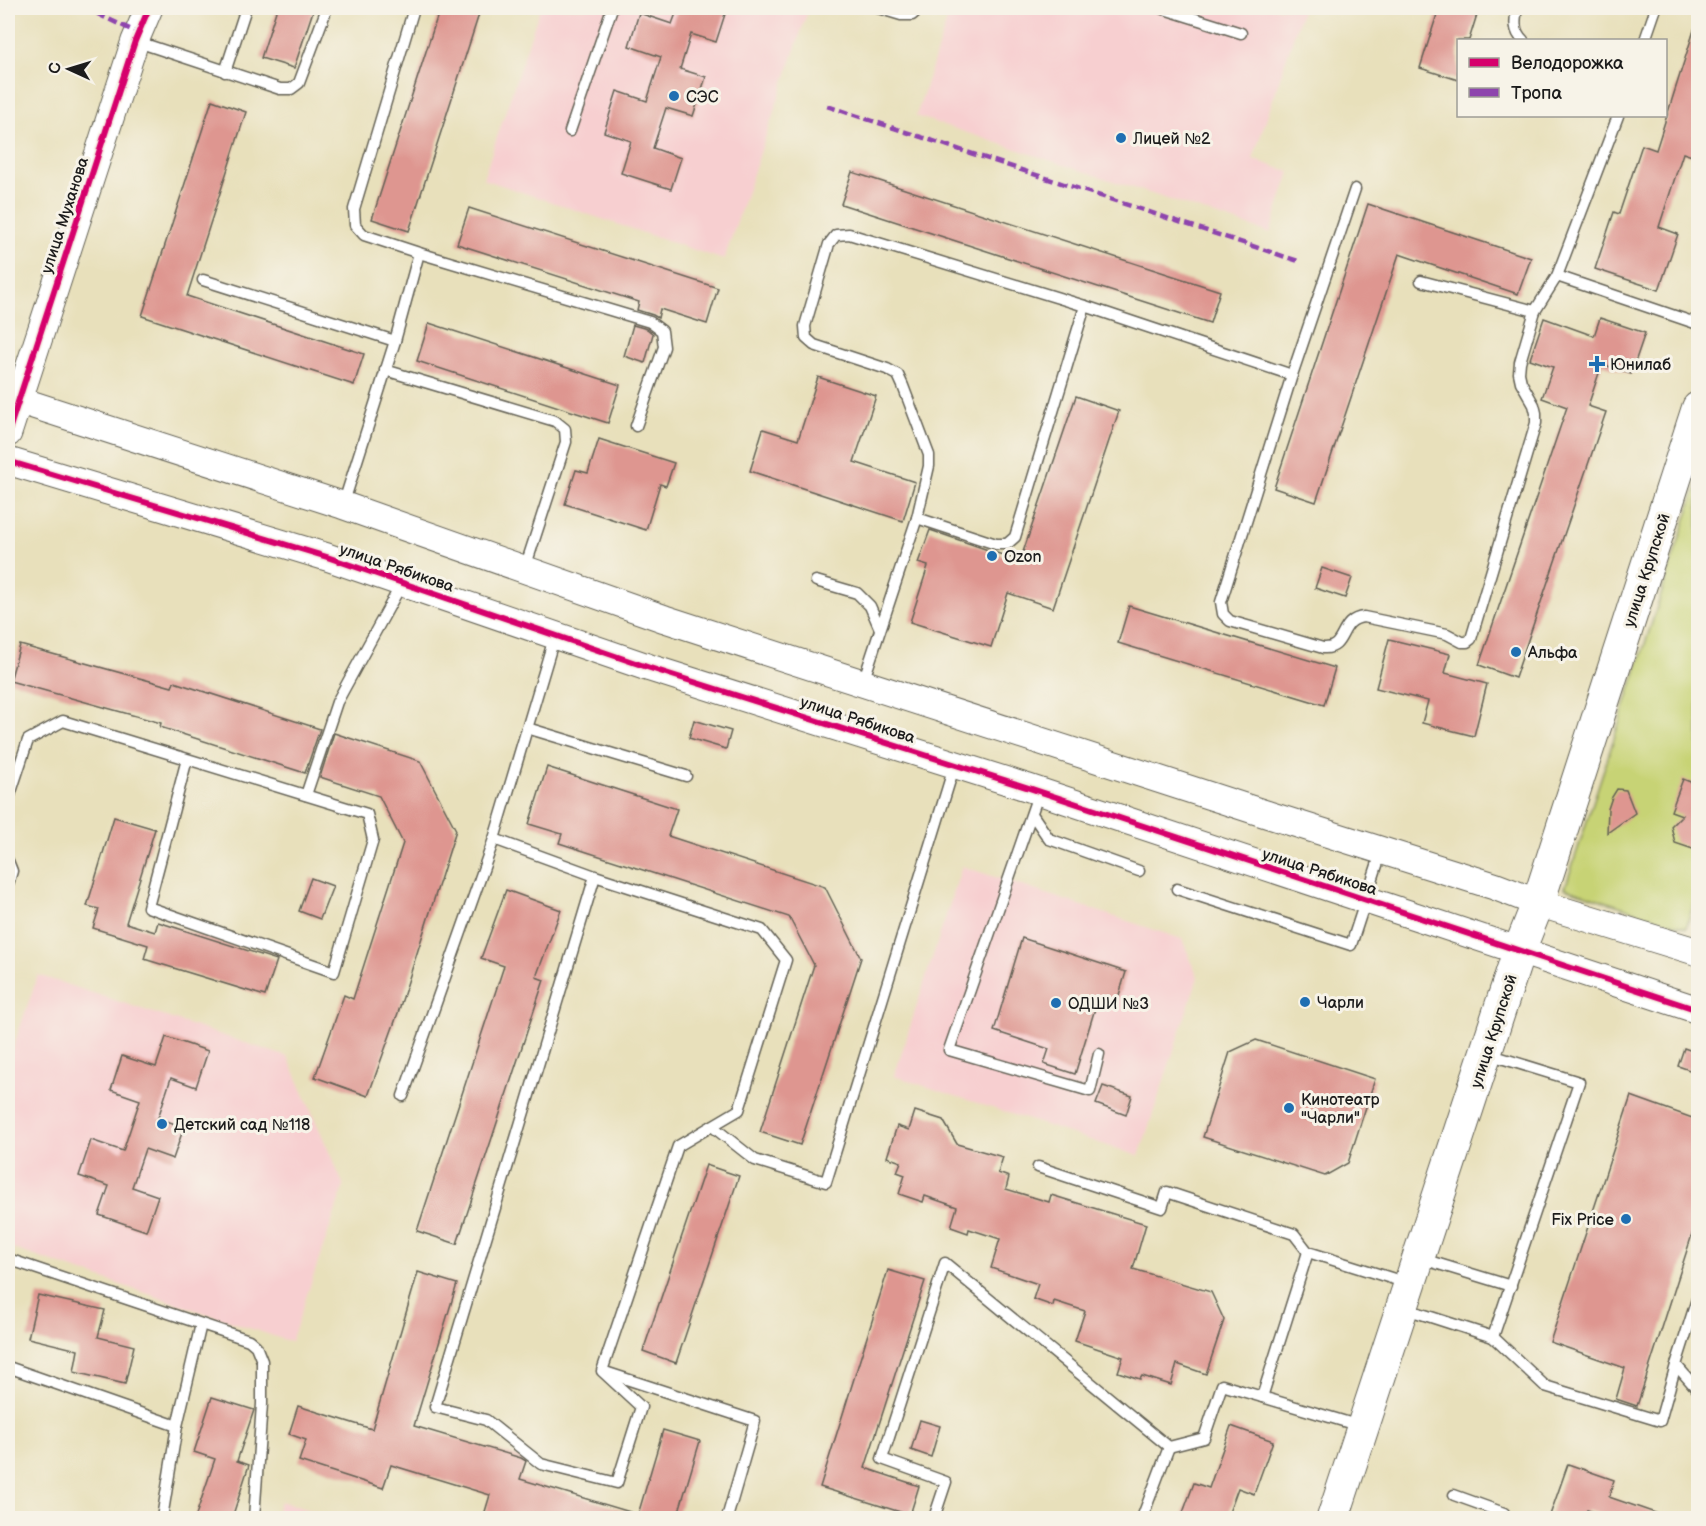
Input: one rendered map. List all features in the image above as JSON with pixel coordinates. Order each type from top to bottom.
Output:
[{"type":"main road","name":"улица Крупской","points":[[1333,1518],[1519,951],[1538,903],[1698,408]]},
{"type":"street","name":"улица Муханова","points":[[8,432],[13,398],[135,41],[149,8]]},
{"type":"street","points":[[13,398],[342,506],[665,620],[1494,886],[1538,903],[1698,952]]},
{"type":"street","name":"улица Рябикова","points":[[8,460],[316,554],[650,668],[955,764],[1036,803],[1366,900],[1698,1010]]},
{"type":"lane","points":[[225,72],[246,8]]},
{"type":"lane","points":[[135,41],[225,72],[291,89],[299,83],[327,8]]},
{"type":"lane","points":[[414,8],[354,209],[355,225],[364,235],[650,322],[662,331],[664,347],[636,426]]},
{"type":"lane","points":[[570,131],[612,8]]},
{"type":"lane","points":[[878,8],[901,15],[912,15],[920,8]]},
{"type":"lane","points":[[1161,8],[1241,33]]},
{"type":"lane","points":[[1517,8],[1515,24],[1518,35],[1522,39]]},
{"type":"lane","points":[[1645,39],[1656,8]]},
{"type":"lane","points":[[1355,189],[1292,375],[1221,603],[1222,614],[1230,621],[1323,648],[1336,645],[1355,618],[1365,617],[1447,634],[1462,642],[1467,642],[1471,639],[1536,423],[1534,405],[1521,382],[1519,373],[1534,311],[1557,276],[1618,117]]},
{"type":"lane","points":[[862,682],[918,518],[929,466],[929,455],[898,375],[887,369],[814,345],[806,338],[805,326],[829,244],[836,235],[849,234],[1085,306],[1292,375]]},
{"type":"lane","points":[[342,506],[395,341],[419,253]]},
{"type":"lane","points":[[1557,276],[1698,324]]},
{"type":"lane","points":[[203,280],[395,341]]},
{"type":"lane","points":[[1421,281],[1534,311]]},
{"type":"lane","points":[[918,518],[996,544],[1007,544],[1015,537],[1085,306]]},
{"type":"lane","points":[[385,370],[555,421],[565,429],[566,442],[524,570]]},
{"type":"lane","points":[[816,581],[857,593],[870,606],[880,629]]},
{"type":"lane","points":[[306,795],[337,702],[402,583]]},
{"type":"lane","points":[[403,1096],[494,839],[555,635]]},
{"type":"lane","points":[[8,801],[28,740],[63,721],[368,814],[373,840],[334,972],[148,907],[187,759]]},
{"type":"lane","points":[[527,728],[686,776]]},
{"type":"lane","points":[[712,1126],[755,1160],[826,1182],[955,764]]},
{"type":"lane","points":[[1036,803],[1049,839],[1139,871]]},
{"type":"lane","points":[[1036,803],[949,1050],[1090,1091],[1099,1054]]},
{"type":"lane","points":[[494,839],[595,876],[762,930],[786,960],[739,1110],[678,1146],[602,1371]]},
{"type":"lane","points":[[1177,888],[1351,945],[1382,850]]},
{"type":"lane","points":[[8,861],[12,872],[8,884]]},
{"type":"lane","points":[[595,876],[435,1407],[486,1420],[541,1464],[617,1483],[641,1407],[602,1371]]},
{"type":"lane","points":[[1486,1054],[1579,1083],[1493,1337]]},
{"type":"lane","points":[[1038,1167],[1162,1208],[1167,1192],[1294,1234],[1308,1252],[1411,1284],[1493,1337],[1545,1386],[1660,1421],[1698,1296]]},
{"type":"lane","points":[[1262,1397],[1308,1252]]},
{"type":"lane","points":[[8,1259],[249,1340],[256,1346],[262,1361],[262,1404],[254,1518]]},
{"type":"lane","points":[[934,1518],[946,1482],[882,1459],[945,1263],[1170,1447]]},
{"type":"lane","points":[[1411,1284],[1511,1286]]},
{"type":"lane","points":[[162,1518],[177,1426],[201,1324]]},
{"type":"lane","points":[[1676,1365],[1698,1390]]},
{"type":"lane","points":[[8,1367],[177,1426]]},
{"type":"lane","points":[[602,1371],[755,1421],[727,1518]]},
{"type":"lane","points":[[1170,1447],[1204,1438],[1222,1385],[1363,1427]]},
{"type":"lane","points":[[1142,1518],[1170,1447]]},
{"type":"lane","points":[[1454,1495],[1504,1513],[1502,1518]]},
{"type":"shaded area","points":[[540,8],[809,8],[724,260],[483,179]]},
{"type":"shaded area","name":"Лицей №2","points":[[951,8],[1303,8],[1253,159],[1290,172],[1270,233],[916,116]]},
{"type":"shaded area","points":[[962,866],[1182,939],[1198,977],[1139,1156],[894,1076]]},
{"type":"shaded area","name":"Детский сад №118","points":[[38,975],[288,1057],[344,1186],[291,1342],[8,1247],[8,1062]]},
{"type":"shaded area","points":[[280,1501],[336,1518],[274,1518]]},
{"type":"green space","points":[[1698,482],[1698,889],[1686,928],[1565,888]]},
{"type":"building","points":[[277,8],[314,8],[294,68],[261,58]]},
{"type":"building","points":[[440,8],[481,8],[409,231],[372,219]]},
{"type":"building","name":"СЭС","points":[[678,8],[727,8],[716,42],[691,34],[680,69],[706,77],[693,116],[666,108],[653,148],[681,158],[671,189],[621,173],[631,141],[604,132],[617,91],[647,101],[661,57],[629,46],[639,13],[672,24]]},
{"type":"building","points":[[1439,8],[1479,8],[1469,39],[1457,39],[1457,80],[1420,68]]},
{"type":"building","points":[[1695,27],[1698,27],[1698,158],[1683,153],[1659,227],[1678,234],[1659,290],[1595,269],[1614,212],[1619,214],[1642,145],[1656,150]]},
{"type":"building","points":[[212,100],[246,112],[187,296],[364,354],[354,385],[142,316]]},
{"type":"building","points":[[852,172],[1220,291],[1210,323],[841,204]]},
{"type":"building","points":[[1368,204],[1531,258],[1518,294],[1399,254],[1316,502],[1274,488]]},
{"type":"building","points":[[469,208],[718,288],[707,324],[660,309],[658,318],[637,310],[639,302],[457,244]]},
{"type":"building","points":[[1544,318],[1594,336],[1600,318],[1645,333],[1631,374],[1602,364],[1588,406],[1606,412],[1515,678],[1479,665],[1567,407],[1542,398],[1553,367],[1530,359]]},
{"type":"building","points":[[429,323],[620,385],[608,423],[417,361]]},
{"type":"building","points":[[633,325],[647,329],[653,334],[645,363],[624,356]]},
{"type":"building","points":[[818,377],[876,396],[854,462],[915,482],[903,521],[750,471],[763,429],[798,440]]},
{"type":"building","points":[[1076,396],[1119,411],[1053,608],[1008,593],[991,647],[910,622],[928,566],[918,563],[930,530],[1020,561]]},
{"type":"building","points":[[599,439],[674,463],[666,486],[660,484],[646,530],[565,504],[576,470],[588,473]]},
{"type":"building","points":[[1322,568],[1352,578],[1345,598],[1315,588]]},
{"type":"building","points":[[1129,606],[1335,668],[1324,705],[1118,643]]},
{"type":"building","points":[[1389,639],[1450,654],[1445,673],[1487,684],[1474,736],[1422,723],[1428,701],[1376,688]]},
{"type":"building","points":[[20,645],[172,687],[174,682],[320,729],[305,773],[160,727],[161,723],[10,681]]},
{"type":"building","points":[[694,720],[731,731],[726,749],[689,738]]},
{"type":"building","points":[[334,733],[420,761],[456,830],[398,1013],[368,1096],[315,1077],[344,995],[353,999],[403,843],[379,796],[320,777]]},
{"type":"building","points":[[547,767],[677,809],[668,836],[825,887],[861,958],[800,1145],[760,1132],[814,965],[789,917],[559,843],[562,834],[529,824]]},
{"type":"building","points":[[1683,779],[1698,785],[1698,834],[1693,849],[1675,843],[1671,826],[1682,815],[1671,811]]},
{"type":"building","points":[[1617,789],[1626,790],[1635,813],[1607,833],[1608,809]]},
{"type":"building","points":[[114,817],[155,829],[126,923],[155,932],[158,922],[277,960],[265,996],[144,959],[148,945],[93,928],[99,909],[87,906]]},
{"type":"building","points":[[311,878],[333,886],[320,919],[299,911]]},
{"type":"building","points":[[506,890],[561,910],[536,977],[544,980],[457,1244],[417,1231],[504,966],[481,958]]},
{"type":"building","name":"ОДШИ №3","points":[[1022,938],[1126,972],[1115,1008],[1097,1002],[1075,1074],[1044,1064],[1049,1049],[994,1031]]},
{"type":"building","points":[[166,1037],[208,1051],[196,1087],[171,1078],[158,1118],[184,1127],[173,1159],[145,1149],[132,1187],[158,1196],[146,1231],[99,1215],[109,1186],[79,1176],[91,1140],[123,1151],[140,1100],[111,1090],[122,1056],[156,1067]]},
{"type":"building","name":"Кинотеатр \"Чарли\"","points":[[1256,1040],[1375,1079],[1348,1163],[1325,1176],[1203,1137],[1230,1052]]},
{"type":"building","points":[[1684,1048],[1698,1053],[1698,1073],[1678,1066]]},
{"type":"building","points":[[1103,1086],[1132,1096],[1126,1115],[1096,1104]]},
{"type":"building","points":[[1631,1096],[1698,1120],[1698,1216],[1637,1406],[1616,1399],[1625,1368],[1550,1342]]},
{"type":"building","points":[[915,1111],[943,1120],[957,1144],[1003,1157],[998,1173],[1009,1177],[1006,1189],[1049,1202],[1051,1195],[1146,1224],[1133,1269],[1211,1292],[1224,1320],[1206,1374],[1177,1364],[1171,1385],[1142,1376],[1140,1379],[1118,1372],[1123,1357],[1075,1341],[1085,1311],[1054,1301],[1053,1306],[1033,1299],[1038,1284],[991,1268],[1000,1239],[969,1229],[968,1233],[951,1227],[957,1207],[925,1196],[923,1202],[899,1194],[905,1175],[897,1172],[901,1162],[887,1157],[897,1126],[909,1130]]},
{"type":"building","points":[[706,1165],[739,1176],[676,1363],[643,1351]]},
{"type":"building","points":[[888,1270],[925,1281],[865,1468],[919,1486],[910,1515],[820,1487]]},
{"type":"building","points":[[418,1272],[457,1284],[414,1426],[521,1458],[526,1461],[520,1479],[637,1514],[637,1518],[496,1518],[484,1515],[490,1495],[391,1465],[383,1488],[299,1461],[306,1440],[289,1434],[298,1406],[372,1429]]},
{"type":"building","points":[[38,1295],[105,1310],[98,1337],[134,1346],[125,1384],[74,1372],[78,1350],[28,1338]]},
{"type":"building","points":[[212,1397],[254,1410],[237,1461],[249,1465],[232,1518],[195,1518],[215,1459],[194,1452]]},
{"type":"building","points":[[920,1420],[940,1426],[931,1457],[911,1450]]},
{"type":"building","points":[[1231,1426],[1273,1441],[1254,1494],[1238,1488],[1227,1518],[1181,1518],[1194,1483],[1209,1488]]},
{"type":"building","points":[[663,1430],[700,1441],[677,1518],[637,1518]]},
{"type":"building","points":[[1568,1464],[1614,1480],[1609,1497],[1664,1516],[1664,1518],[1612,1518],[1587,1510],[1584,1518],[1549,1518]]},
{"type":"marked path","points":[[85,8],[138,33]]},
{"type":"marked path","points":[[827,106],[1298,261]]},
{"type":"cycle path","points":[[8,433],[135,41],[149,8]]},
{"type":"cycle path","points":[[8,461],[327,557],[650,668],[1029,788],[1698,1010]]},
{"type":"place","name":"СЭС","points":[[674,96]]},
{"type":"place","name":"Лицей №2","points":[[1121,138]]},
{"type":"place","name":"Юнилаб","points":[[1597,364]]},
{"type":"place","name":"Ozon","points":[[992,556]]},
{"type":"place","name":"Альфа","points":[[1516,652]]},
{"type":"place","name":"Чарли","points":[[1305,1002]]},
{"type":"place","name":"ОДШИ №3","points":[[1056,1003]]},
{"type":"place","name":"Кинотеатр \"Чарли\"","points":[[1289,1108]]},
{"type":"place","name":"Детский сад №118","points":[[162,1124]]},
{"type":"place","name":"Fix Price","points":[[1626,1219]]}]
